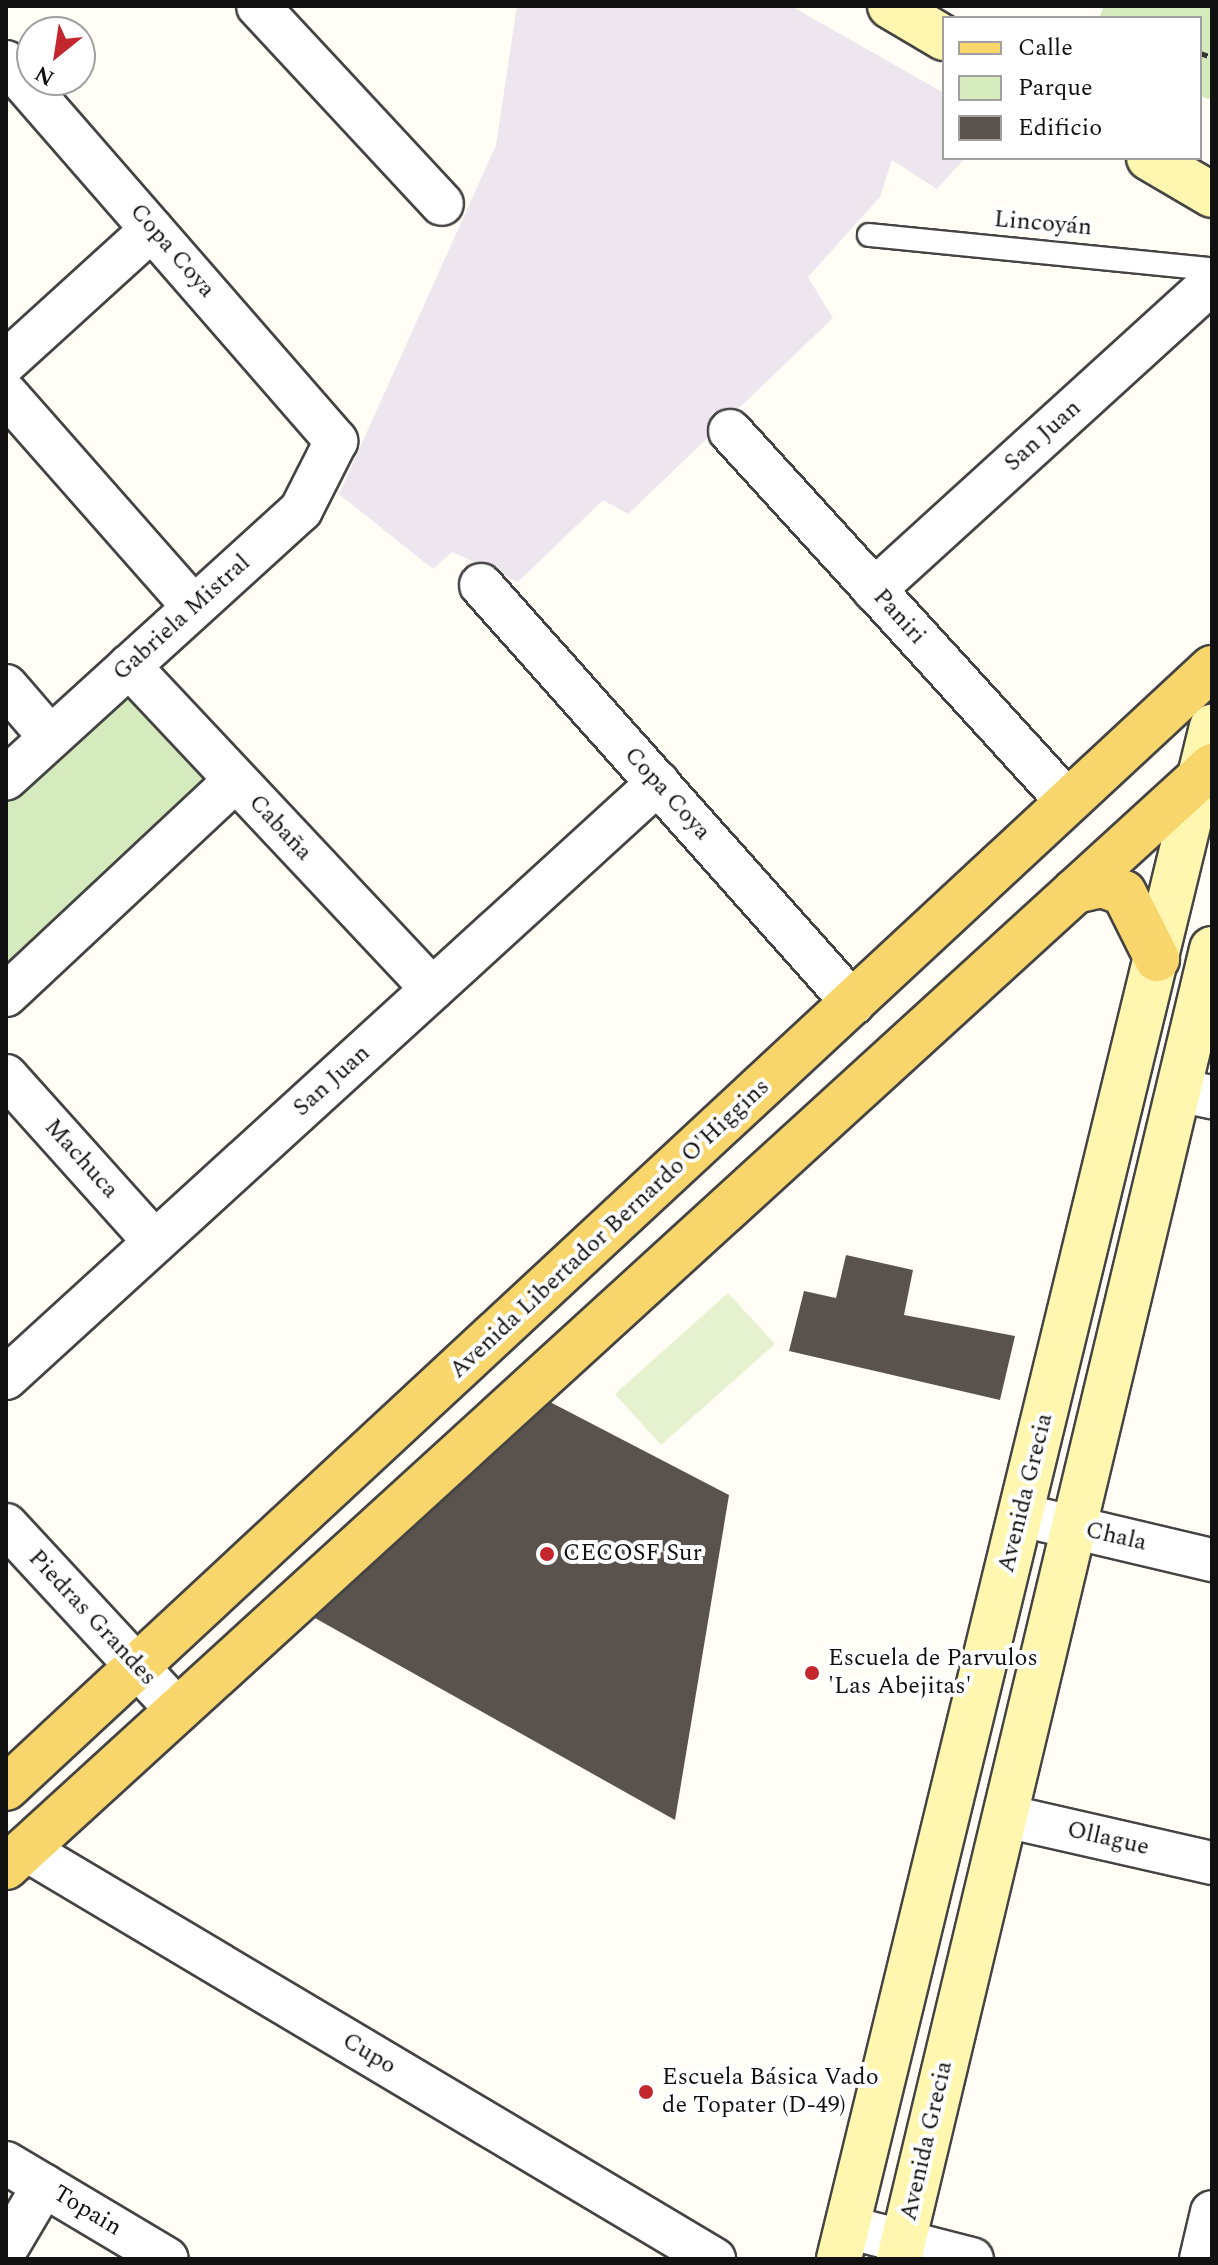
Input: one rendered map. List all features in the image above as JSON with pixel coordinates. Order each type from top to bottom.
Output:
[{"type":"main road","points":[[890,6],[942,37]]},
{"type":"main road","points":[[1152,160],[1212,195]]},
{"type":"main road","name":"Avenida Libertador Bernardo O'Higgins","points":[[6,1788],[139,1668],[1212,668]]},
{"type":"main road","name":"Avenida Grecia","points":[[843,2243],[1157,959],[1200,826],[1204,773],[1212,727]]},
{"type":"main road","points":[[16,1858],[1204,773]]},
{"type":"main road","points":[[1088,879],[1124,893],[1157,959]]},
{"type":"main road","name":"Avenida Grecia","points":[[901,2251],[1074,1527],[1195,1094],[1212,949]]},
{"type":"street","points":[[258,6],[442,204]]},
{"type":"street","name":"Copa Coya","points":[[6,62],[336,441]]},
{"type":"street","points":[[6,362],[152,229]]},
{"type":"street","name":"San Juan","points":[[874,590],[1212,282]]},
{"type":"street","points":[[6,394],[194,607]]},
{"type":"street","name":"Paniri","points":[[730,431],[1068,802]]},
{"type":"street","name":"Gabriela Mistral","points":[[6,778],[301,510],[336,441]]},
{"type":"street","name":"Copa Coya","points":[[481,585],[853,1003]]},
{"type":"street","name":"Cabaña","points":[[129,666],[432,989]]},
{"type":"street","points":[[6,686],[50,737]]},
{"type":"street","points":[[6,995],[235,781]]},
{"type":"street","name":"San Juan","points":[[6,1378],[658,783]]},
{"type":"street","points":[[1088,879],[1200,826]]},
{"type":"street","name":"Machuca","points":[[6,1076],[155,1242]]},
{"type":"street","name":"Chala","points":[[1021,1515],[1212,1560]]},
{"type":"street","name":"Piedras Grandes","points":[[6,1525],[178,1711]]},
{"type":"street","name":"Ollague","points":[[1005,1816],[1212,1863]]},
{"type":"street","name":"Cupo","points":[[16,1858],[714,2259]]},
{"type":"street","name":"Topain","points":[[6,2163],[167,2259]]},
{"type":"street","points":[[6,2249],[44,2185]]},
{"type":"street","points":[[1201,2259],[1212,2212]]},
{"type":"street","points":[[843,2243],[972,2259]]},
{"type":"lane","name":"Lincoyán","points":[[869,235],[1212,269]]},
{"type":"shaded area","points":[[517,6],[791,6],[942,92],[942,160],[963,160],[937,189],[892,160],[880,197],[808,277],[833,318],[628,514],[603,500],[518,582],[452,552],[433,569],[339,494],[496,145]]},
{"type":"green space","points":[[1104,6],[1212,6],[1212,100],[1202,97],[1202,16],[1100,16]]},
{"type":"green space","points":[[122,691],[213,790],[6,987],[6,802]]},
{"type":"green space","points":[[728,1293],[775,1344],[661,1445],[615,1394]]},
{"type":"building","points":[[846,1255],[913,1270],[904,1315],[1015,1336],[1000,1400],[789,1351],[804,1291],[836,1298]]},
{"type":"building","name":"CECOSF Sur","points":[[550,1402],[729,1495],[675,1820],[306,1613]]},
{"type":"place","name":"CECOSF Sur","points":[[547,1554]]},
{"type":"place","name":"Escuela de Parvulos 'Las Abejitas'","points":[[812,1673]]},
{"type":"place","name":"Escuela Básica Vado de Topater (D-49)","points":[[646,2092]]}]
